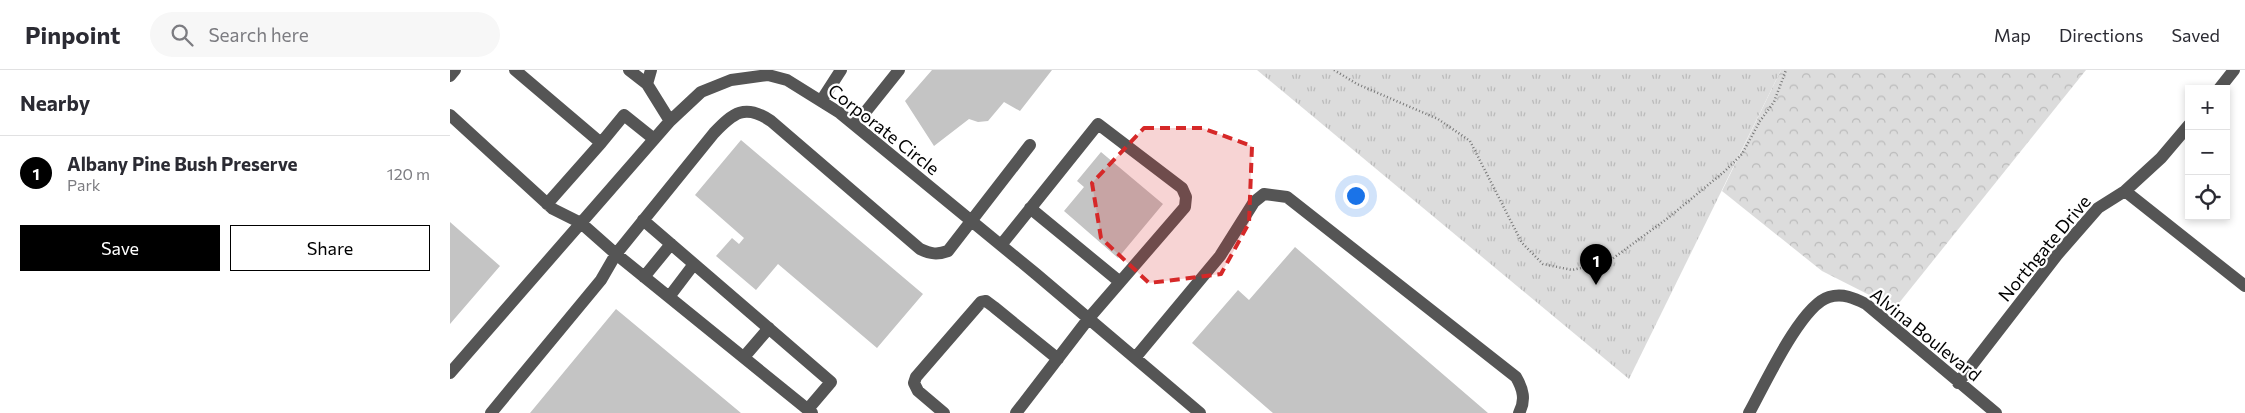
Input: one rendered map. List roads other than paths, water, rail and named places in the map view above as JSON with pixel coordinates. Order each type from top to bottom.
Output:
[{"type":"street","points":[[450,76],[455,70]]},
{"type":"street","points":[[515,70],[601,143]]},
{"type":"street","points":[[629,70],[648,84],[670,121]]},
{"type":"street","points":[[648,84],[651,70]]},
{"type":"street","points":[[820,101],[841,70]]},
{"type":"street","points":[[855,125],[899,70]]},
{"type":"street","points":[[2222,85],[2234,70]]},
{"type":"street","name":"Corporate Circle","points":[[450,373],[670,121],[701,92],[752,74],[768,75],[787,80],[855,125],[1089,318],[1200,413]]},
{"type":"street","points":[[490,413],[601,280],[616,254],[728,118],[750,111],[759,113],[771,121],[920,249],[930,254],[948,251],[1030,145]]},
{"type":"street","points":[[450,115],[547,204],[580,223],[810,411],[832,382],[643,220]]},
{"type":"street","points":[[547,204],[624,115],[654,139]]},
{"type":"street","points":[[1001,245],[1098,124],[1182,188],[1186,197],[1185,207],[1089,318],[1016,413]]},
{"type":"street","name":"Northgate Drive","points":[[1958,383],[2057,255],[2098,208],[2125,191],[2162,158],[2185,130]]},
{"type":"street","points":[[2125,191],[2245,286]]},
{"type":"street","points":[[1136,358],[1220,256],[1254,202],[1264,194],[1276,194],[1287,197],[1516,377],[1523,389],[1522,406],[1519,413]]},
{"type":"street","points":[[1030,208],[1120,282]]},
{"type":"street","points":[[644,276],[670,244]]},
{"type":"street","points":[[669,296],[694,264]]},
{"type":"street","name":"Alvina Boulevard","points":[[1749,413],[1788,343],[1805,317],[1816,305],[1829,297],[1849,296],[1866,304],[1996,413]]},
{"type":"street","points":[[944,413],[914,388],[916,377],[981,302],[986,301],[1058,359]]},
{"type":"street","points":[[744,357],[769,328]]},
{"type":"place","name":"Albany Pine Bush Preserve","points":[[1596,285]]}]
